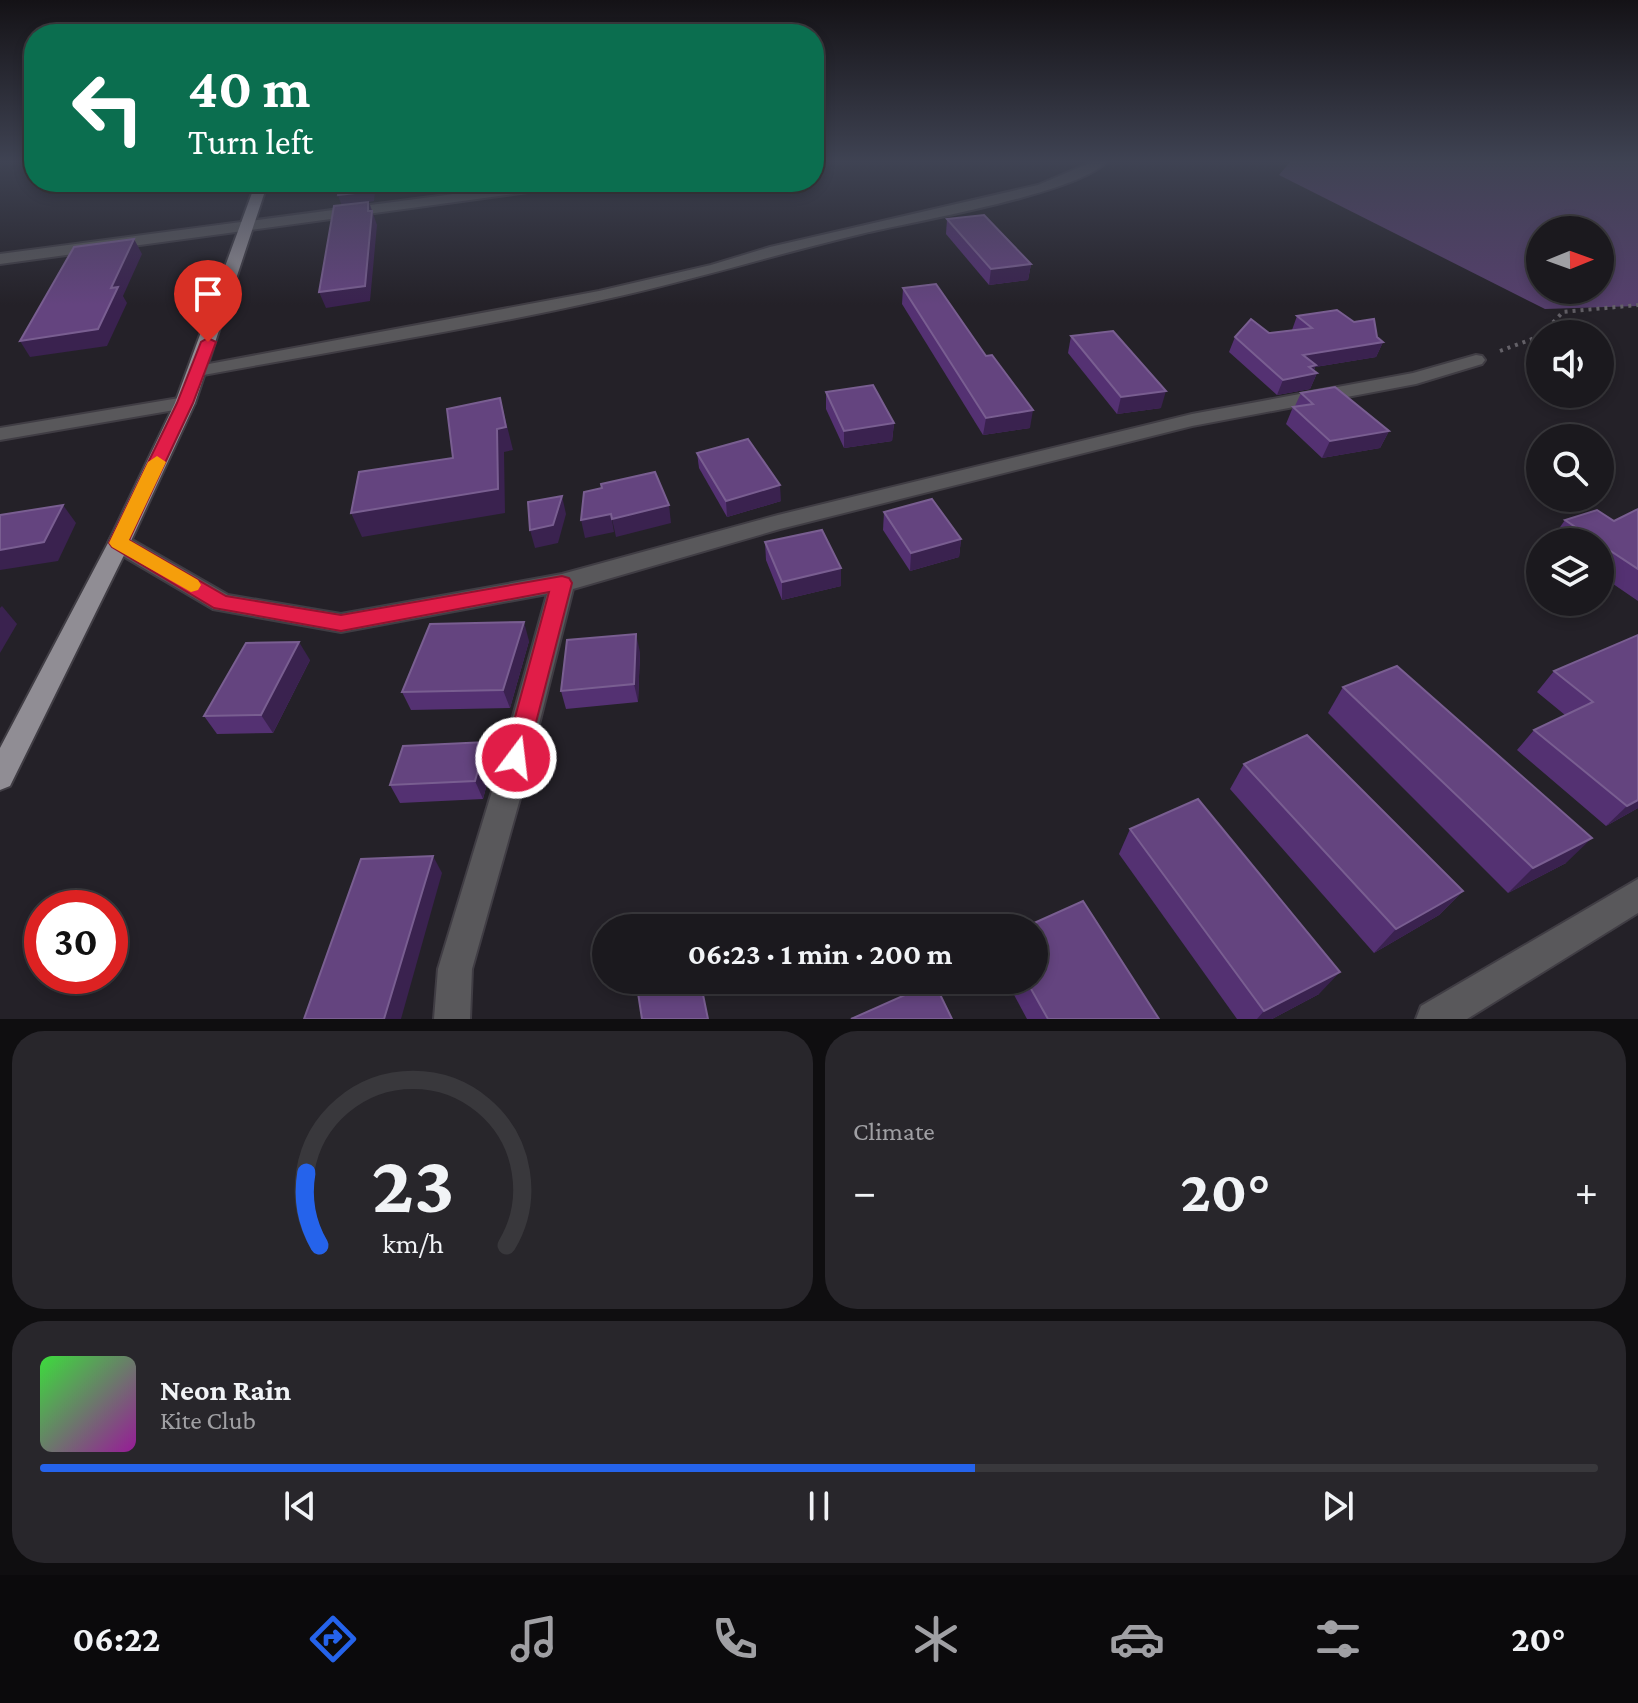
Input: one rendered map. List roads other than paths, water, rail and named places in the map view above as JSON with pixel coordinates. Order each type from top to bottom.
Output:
[{"type":"main road","points":[[0,777],[119,543],[185,403],[254,210]]},
{"type":"street","points":[[0,259],[375,210]]},
{"type":"street","points":[[198,371],[599,296],[715,269],[770,251],[949,210]]},
{"type":"street","points":[[119,543],[222,603],[341,623],[562,583],[778,522],[1146,431],[1416,378],[1476,360]]},
{"type":"street","points":[[0,434],[185,403]]},
{"type":"street","points":[[452,1019],[455,969],[508,788],[562,583]]},
{"type":"street","points":[[1434,1019],[1638,895]]}]
